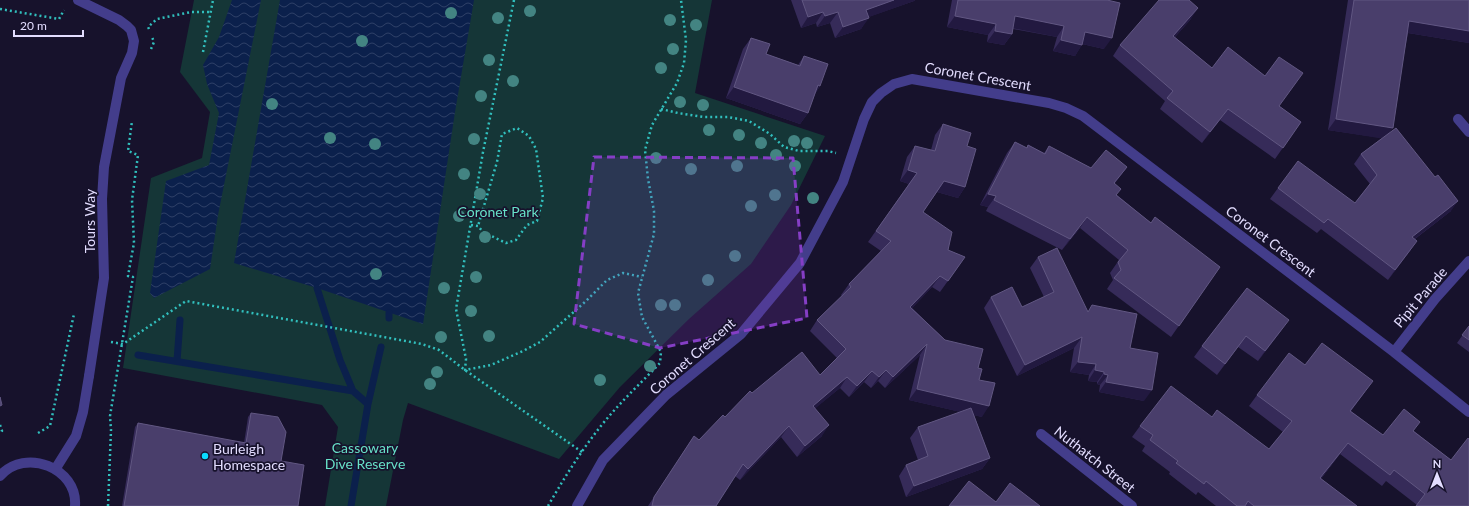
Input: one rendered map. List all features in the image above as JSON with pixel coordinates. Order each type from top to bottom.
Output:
[{"type":"street","name":"Tours Way","points":[[56,468],[76,436],[83,412],[104,278],[102,200],[104,167],[121,78],[132,53],[134,41],[131,30],[119,20],[78,0]]},
{"type":"street","name":"Coronet Crescent","points":[[577,506],[603,460],[666,395],[741,334],[800,263],[843,182],[864,119],[872,102],[881,93],[894,84],[912,80],[980,90],[1049,103],[1066,108],[1083,116],[1394,352],[1469,412]]},
{"type":"street","points":[[1458,119],[1469,132]]},
{"type":"street","name":"Pipit Parade","points":[[1394,352],[1435,299],[1469,261]]},
{"type":"street","name":"Nuthatch Street","points":[[1041,434],[1132,506]]},
{"type":"street","points":[[0,476],[13,465],[26,462],[46,464],[56,468],[66,478],[73,490],[75,506]]},
{"type":"path","points":[[203,52],[213,0]]},
{"type":"path","points":[[465,370],[466,359],[456,309],[483,152],[514,0]]},
{"type":"path","points":[[548,506],[566,474],[597,431],[660,363],[661,352],[642,317],[638,294],[654,234],[654,210],[648,179],[645,150],[652,125],[657,114],[677,83],[684,63],[686,40],[681,0]]},
{"type":"path","points":[[0,9],[59,19],[66,8]]},
{"type":"path","points":[[150,55],[154,42],[148,27],[157,19],[191,12],[210,12]]},
{"type":"path","points":[[661,109],[697,116],[728,117],[748,122],[770,134],[784,147],[799,151],[828,150],[852,157]]},
{"type":"path","points":[[108,506],[111,430],[110,416],[133,277],[128,276],[134,243],[132,200],[138,155],[128,151],[132,116]]},
{"type":"path","points":[[471,225],[478,226],[483,232],[506,243],[516,240],[527,225],[537,221],[543,198],[536,149],[529,136],[517,128],[502,134],[497,162],[478,226]]},
{"type":"path","points":[[465,370],[491,365],[540,342],[608,280],[623,273],[642,277]]},
{"type":"path","points":[[95,339],[123,344],[186,301],[422,344],[439,350],[582,452]]},
{"type":"path","points":[[38,433],[50,426],[74,314]]},
{"type":"path","points":[[0,425],[2,431],[0,434]]},
{"type":"highlighted area","points":[[594,157],[793,158],[807,318],[660,348],[574,324]]},
{"type":"green space","name":"Coronet Park","points":[[194,0],[712,0],[695,93],[825,136],[791,205],[751,264],[689,319],[620,387],[559,459],[408,403],[403,420],[386,506],[325,506],[338,427],[322,405],[123,368],[151,178],[202,158],[210,112],[180,72]]},
{"type":"water","points":[[232,0],[261,0],[218,215],[210,269],[154,298],[150,293],[166,181],[209,165],[219,113],[207,84],[203,65],[219,37]]},
{"type":"water","points":[[280,0],[474,0],[455,112],[423,324],[317,288],[234,263]]},
{"type":"building","points":[[802,0],[894,0],[866,10],[869,18],[843,27],[838,12],[825,16],[823,12],[808,17]]},
{"type":"building","points":[[958,0],[1107,0],[1120,3],[1112,38],[1085,32],[1082,45],[1061,40],[1064,26],[1015,16],[1012,34],[995,31],[996,24],[955,16]]},
{"type":"building","points":[[1159,0],[1189,0],[1198,8],[1173,36],[1212,68],[1228,47],[1265,76],[1279,57],[1303,73],[1279,106],[1301,122],[1283,148],[1228,109],[1210,132],[1167,98],[1173,91],[1120,45]]},
{"type":"building","points":[[1354,0],[1469,0],[1469,31],[1409,21],[1393,128],[1336,119]]},
{"type":"building","points":[[751,38],[770,44],[766,54],[800,66],[804,56],[828,64],[820,86],[818,85],[808,113],[734,87]]},
{"type":"building","points":[[943,124],[971,133],[967,146],[976,149],[965,187],[944,181],[923,212],[952,232],[948,250],[965,257],[948,281],[940,276],[910,307],[945,340],[983,349],[978,368],[982,369],[979,380],[995,383],[989,406],[917,389],[927,344],[893,377],[886,370],[879,377],[872,371],[857,386],[847,377],[813,406],[829,425],[805,446],[789,426],[748,469],[743,464],[716,506],[652,506],[654,497],[694,436],[699,440],[723,415],[725,417],[750,391],[752,393],[802,352],[820,375],[846,349],[817,320],[851,287],[849,284],[891,241],[876,231],[917,173],[908,170],[915,146],[935,151]]},
{"type":"building","points":[[1396,128],[1435,177],[1438,175],[1458,201],[1412,237],[1417,241],[1395,270],[1328,219],[1324,223],[1278,188],[1298,161],[1355,203],[1377,175],[1361,154]]},
{"type":"building","points":[[1015,142],[1027,148],[1028,145],[1045,154],[1049,146],[1091,168],[1106,150],[1127,167],[1114,183],[1121,189],[1116,195],[1151,223],[1155,217],[1220,267],[1179,326],[1114,278],[1121,270],[1118,262],[1128,250],[1087,217],[1070,239],[994,200],[996,196],[988,194]]},
{"type":"building","points":[[1057,248],[1088,312],[1092,305],[1137,314],[1130,348],[1158,353],[1152,390],[1106,382],[1108,375],[1104,374],[1104,372],[1095,370],[1096,364],[1078,362],[1082,337],[1025,365],[991,297],[1012,287],[1022,307],[1054,292],[1038,257]]},
{"type":"building","points":[[1247,288],[1289,320],[1265,351],[1246,336],[1225,364],[1202,346]]},
{"type":"building","points":[[1469,326],[1469,340],[1462,335]]},
{"type":"building","points":[[1322,343],[1373,381],[1350,411],[1383,435],[1404,409],[1420,422],[1413,431],[1451,460],[1468,438],[1469,439],[1469,506],[1416,506],[1425,494],[1394,470],[1390,475],[1348,443],[1320,478],[1357,506],[1254,506],[1248,501],[1245,506],[1237,506],[1206,481],[1204,484],[1176,463],[1178,461],[1150,440],[1153,435],[1140,426],[1171,386],[1212,417],[1217,410],[1269,449],[1292,421],[1257,395],[1289,353],[1305,365]]},
{"type":"building","points":[[971,408],[990,458],[914,486],[906,465],[928,456],[918,427]]},
{"type":"building","name":"Burleigh Homespace","points":[[251,413],[278,417],[286,432],[281,461],[304,465],[298,506],[124,506],[138,423],[246,443]]},
{"type":"building","points":[[969,481],[996,502],[1010,483],[1040,506],[949,506]]},
{"type":"waterway","points":[[317,288],[340,360],[353,391]]},
{"type":"waterway","points":[[389,313],[389,318]]},
{"type":"waterway","points":[[177,361],[180,320]]},
{"type":"waterway","points":[[368,404],[381,347]]},
{"type":"waterway","points":[[138,355],[353,391],[368,404],[351,506]]},
{"type":"place","name":"Burleigh Homespace","points":[[205,456]]},
{"type":"park label","name":"Cassowary Dive Reserve","points":[[365,456]]}]
